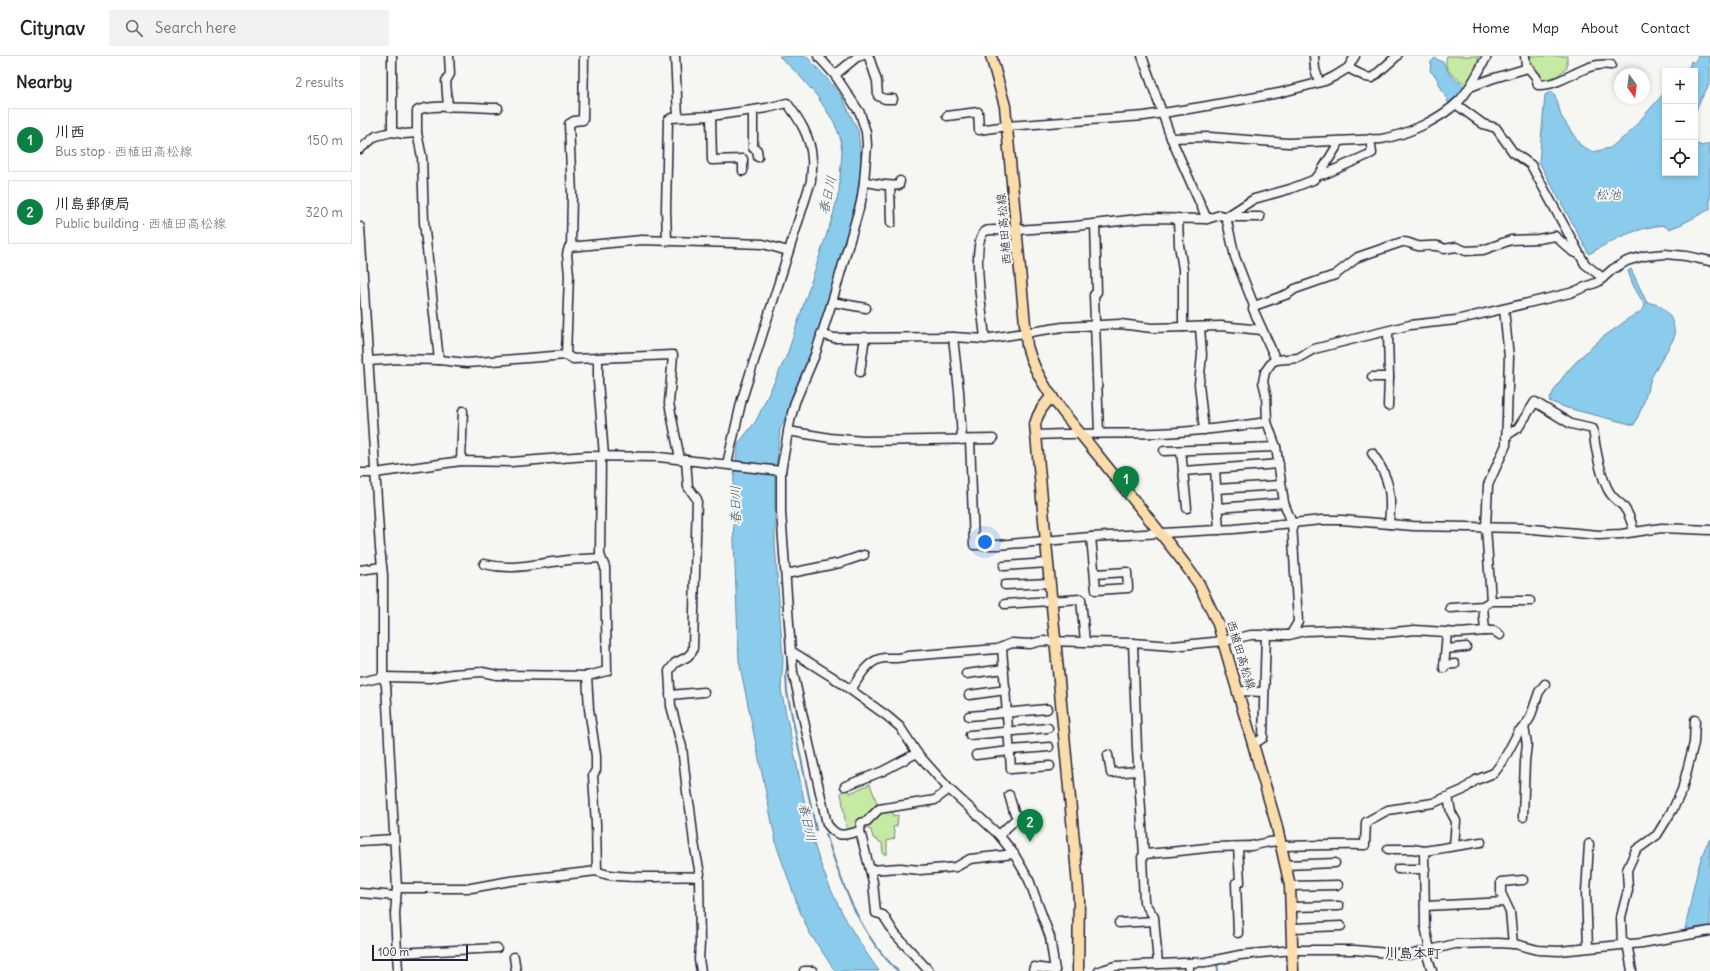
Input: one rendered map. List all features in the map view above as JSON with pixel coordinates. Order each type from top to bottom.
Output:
[{"type":"main road","name":"西植田高松線","points":[[991,56],[1002,92],[1007,126],[1027,346],[1035,369],[1052,396],[1160,532],[1199,584],[1209,602],[1224,641],[1239,692],[1286,865],[1292,908],[1293,971]]},
{"type":"main road","points":[[1052,396],[1041,407],[1035,424],[1079,900],[1078,971]]},
{"type":"street","points":[[392,56],[392,132]]},
{"type":"street","points":[[448,107],[446,81],[450,74],[449,56]]},
{"type":"street","points":[[566,355],[569,274],[567,254],[569,247],[571,247],[572,195],[569,124],[574,121],[583,120],[584,56]]},
{"type":"street","points":[[675,56],[678,117]]},
{"type":"street","points":[[818,56],[835,75],[853,101],[864,124],[867,145],[864,182],[860,202],[832,302],[795,402],[780,471],[781,512],[793,672],[827,824],[832,831],[842,836],[860,831]]},
{"type":"street","points":[[835,75],[861,56]]},
{"type":"street","points":[[868,56],[877,81],[878,96],[885,99],[893,99]]},
{"type":"street","points":[[1142,56],[1171,138],[1207,219]]},
{"type":"street","points":[[1314,56],[1315,69],[1319,82]]},
{"type":"street","points":[[947,116],[978,112],[979,130],[1007,126],[1144,116],[1279,93],[1319,82],[1335,76],[1348,68],[1355,56]]},
{"type":"street","points":[[1348,68],[1366,77],[1372,78],[1397,56]]},
{"type":"street","points":[[1171,138],[1210,137],[1288,143],[1393,137],[1417,129],[1452,107],[1470,87],[1487,56]]},
{"type":"street","points":[[1525,56],[1526,65],[1536,77],[1538,85],[1560,80],[1582,70],[1604,63],[1611,65]]},
{"type":"street","points":[[1470,87],[1528,68]]},
{"type":"street","points":[[667,241],[666,209],[668,120],[678,117],[711,116],[781,106],[787,103],[800,121],[808,138],[812,159],[811,181],[742,400],[729,464]]},
{"type":"street","points":[[1457,105],[1483,124],[1496,128],[1513,152],[1531,165],[1585,264],[1603,278]]},
{"type":"street","points":[[439,360],[424,222],[422,157],[417,132],[417,111],[421,108],[448,107],[498,108]]},
{"type":"street","points":[[753,110],[753,148],[757,150],[758,157]]},
{"type":"street","points":[[711,116],[712,160],[744,159],[743,171]]},
{"type":"street","points":[[360,149],[376,136],[392,132],[404,134],[417,132]]},
{"type":"street","points":[[1226,217],[1254,199],[1299,186],[1319,175],[1325,174],[1372,153],[1370,139]]},
{"type":"street","points":[[1319,175],[1340,141]]},
{"type":"street","points":[[864,182],[886,184],[890,186],[899,185],[900,181]]},
{"type":"street","points":[[890,186],[891,224]]},
{"type":"street","points":[[986,339],[980,301],[978,257],[982,236],[985,232],[990,230],[1017,231],[1075,226],[1147,218],[1207,219],[1220,215],[1226,217],[1260,217]]},
{"type":"street","points":[[1226,217],[1236,257],[1254,306],[1253,309],[1276,360]]},
{"type":"street","points":[[1178,218],[1179,245],[1183,269],[1183,327]]},
{"type":"street","points":[[1095,224],[1097,292],[1094,295],[1099,433]]},
{"type":"street","points":[[360,227],[361,264],[382,567],[383,677],[386,685],[394,839],[398,971]]},
{"type":"street","points":[[1254,306],[1288,294],[1295,289],[1335,275],[1358,257],[1407,241],[1417,246],[1440,246],[1444,249],[1456,247],[1466,251],[1483,250],[1511,240],[1538,239],[1555,236],[1572,252],[1579,254]]},
{"type":"street","points":[[571,247],[642,240],[763,244],[788,251]]},
{"type":"street","points":[[1292,634],[1298,622],[1292,523],[1284,503],[1280,485],[1279,464],[1276,447],[1267,422],[1266,394],[1263,382],[1265,372],[1272,362],[1276,360],[1298,358],[1314,349],[1410,325],[1456,320],[1570,293],[1598,282],[1613,269],[1627,261],[1644,256],[1665,254],[1686,256],[1710,261]]},
{"type":"street","points":[[832,302],[866,308]]},
{"type":"street","points":[[1491,602],[1486,527],[1488,485],[1506,445],[1509,356],[1504,309]]},
{"type":"street","points":[[821,334],[834,338],[954,337],[986,339],[1026,332],[1078,326],[1120,324],[1152,328],[1221,326],[1262,330]]},
{"type":"street","points":[[1200,327],[1202,355],[1199,384],[1204,430]]},
{"type":"street","points":[[1388,331],[1388,406]]},
{"type":"street","points":[[860,372],[865,337]]},
{"type":"street","points":[[954,337],[959,391],[966,440],[974,546],[1046,542],[1160,532],[1219,530],[1342,520],[1434,527],[1522,528],[1599,535],[1662,528],[1710,530]]},
{"type":"street","points":[[368,361],[400,359],[439,360],[467,363],[566,355],[573,359],[674,355],[669,403],[683,459],[688,487],[697,499],[693,648],[692,652],[687,657],[675,663],[671,667],[669,672],[670,695],[673,715],[682,747],[686,786],[700,874],[699,960],[701,971]]},
{"type":"street","points":[[360,682],[383,677],[430,678],[482,672],[497,675],[564,674],[587,676],[607,671],[605,567],[601,558],[603,456],[598,358]]},
{"type":"street","points":[[1372,377],[1389,377]]},
{"type":"street","points":[[1506,436],[1518,428],[1535,402],[1571,424],[1593,429],[1595,447],[1605,482],[1610,493],[1624,507],[1630,517],[1634,532]]},
{"type":"street","points":[[461,461],[463,411]]},
{"type":"street","points":[[1036,435],[1080,433],[1158,433],[1204,430],[1267,422]]},
{"type":"street","points":[[788,431],[830,438],[864,441],[993,439]]},
{"type":"street","points":[[1164,451],[1276,447]]},
{"type":"street","points":[[1181,451],[1187,508]]},
{"type":"street","points":[[1372,453],[1386,475],[1391,503],[1389,524]]},
{"type":"street","points":[[360,473],[375,473],[461,461],[511,462],[565,457],[603,456],[683,459],[780,471]]},
{"type":"street","points":[[1183,471],[1215,470],[1279,464]]},
{"type":"street","points":[[1215,470],[1219,530]]},
{"type":"street","points":[[1216,489],[1280,485]]},
{"type":"street","points":[[1217,508],[1284,503]]},
{"type":"street","points":[[1091,537],[1095,574]]},
{"type":"street","points":[[786,574],[840,563],[864,556]]},
{"type":"street","points":[[484,564],[504,568],[522,568],[561,561],[601,558]]},
{"type":"street","points":[[1004,566],[1048,563]]},
{"type":"street","points":[[360,570],[382,567]]},
{"type":"street","points":[[1004,585],[1050,583]]},
{"type":"street","points":[[1005,604],[1081,599],[1085,642]]},
{"type":"street","points":[[1450,608],[1483,606],[1491,602],[1530,601]]},
{"type":"street","points":[[1483,606],[1485,631]]},
{"type":"street","points":[[1298,622],[1305,631]]},
{"type":"street","points":[[851,690],[866,668],[877,660],[1002,648],[1017,642],[1030,644],[1042,641],[1133,643],[1172,646],[1224,641],[1251,635],[1292,634],[1305,631],[1384,633],[1415,630],[1459,633],[1494,631],[1500,635]]},
{"type":"street","points":[[1448,632],[1444,667],[1456,664]]},
{"type":"street","points":[[1254,744],[1263,738],[1266,634]]},
{"type":"street","points":[[1133,643],[1138,771],[1144,855],[1142,857],[1144,902],[1154,917],[1158,964]]},
{"type":"street","points":[[1002,648],[1012,769],[1050,766]]},
{"type":"street","points":[[1446,649],[1466,648]]},
{"type":"street","points":[[791,651],[851,690],[900,727],[917,753],[949,789],[999,834],[1014,854],[1029,880],[1050,937],[1055,971],[1034,968],[1033,971]]},
{"type":"street","points":[[966,674],[1004,669]]},
{"type":"street","points":[[587,676],[589,709],[596,756],[596,770],[593,775],[597,871]]},
{"type":"street","points":[[1144,855],[1195,849],[1252,846],[1269,842],[1281,844],[1365,845],[1366,822],[1376,816],[1388,810],[1433,804],[1463,790],[1476,780],[1494,773],[1503,761],[1519,731],[1524,727],[1536,706],[1539,692],[1545,684]]},
{"type":"street","points":[[969,695],[1006,690]]},
{"type":"street","points":[[670,695],[704,692]]},
{"type":"street","points":[[1239,692],[1264,692]]},
{"type":"street","points":[[969,716],[1047,709]]},
{"type":"street","points":[[1632,971],[1625,943],[1621,917],[1628,890],[1627,870],[1636,850],[1657,835],[1673,809],[1682,790],[1694,743],[1695,720]]},
{"type":"street","points":[[1523,817],[1527,744],[1524,727]]},
{"type":"street","points":[[970,735],[1048,728]]},
{"type":"street","points":[[976,755],[1049,747]]},
{"type":"street","points":[[845,786],[883,771],[917,753]]},
{"type":"street","points":[[1108,755],[1110,773],[1138,771]]},
{"type":"street","points":[[929,971],[895,934],[883,915],[876,913],[873,882],[860,831],[861,823],[867,821],[879,809],[935,800],[949,789]]},
{"type":"street","points":[[999,834],[1018,817],[1014,812],[1010,795]]},
{"type":"street","points":[[1448,797],[1451,812],[1456,821],[1454,846]]},
{"type":"street","points":[[360,841],[394,839]]},
{"type":"street","points":[[1388,849],[1413,849],[1424,851],[1481,842]]},
{"type":"street","points":[[1588,947],[1586,892],[1589,844]]},
{"type":"street","points":[[1238,847],[1240,882],[1236,883],[1238,933]]},
{"type":"street","points":[[1424,851],[1425,926],[1432,971]]},
{"type":"street","points":[[870,870],[900,868],[920,870],[956,867],[970,859],[1014,854]]},
{"type":"street","points":[[1286,865],[1335,863]]},
{"type":"street","points":[[1398,869],[1425,869]]},
{"type":"street","points":[[360,893],[471,888],[510,881],[597,871],[602,874],[628,876],[699,877]]},
{"type":"street","points":[[1513,944],[1510,912],[1502,893],[1501,882],[1523,880]]},
{"type":"street","points":[[1290,886],[1338,885]]},
{"type":"street","points":[[1425,906],[1505,902]]},
{"type":"street","points":[[1292,908],[1340,906]]},
{"type":"street","points":[[1119,922],[1154,921]]},
{"type":"street","points":[[1292,928],[1341,926]]},
{"type":"street","points":[[1099,971],[1115,966],[1158,964],[1189,967],[1240,955],[1293,950],[1354,950],[1409,956],[1455,944],[1513,944],[1538,950],[1559,951],[1642,942],[1710,931]]},
{"type":"street","points":[[397,953],[497,948]]},
{"type":"street","points":[[514,957],[516,971]]},
{"type":"street","points":[[804,971],[813,971]]},
{"type":"green space","points":[[1447,56],[1479,56],[1472,78],[1468,85],[1451,74],[1448,70],[1446,66]]},
{"type":"green space","points":[[1530,56],[1567,56],[1567,68],[1553,79],[1540,82]]},
{"type":"green space","points":[[870,784],[880,811],[893,809],[893,816],[898,815],[897,826],[893,827],[895,838],[887,841],[887,854],[883,854],[882,843],[873,838],[871,830],[866,828],[847,833],[841,792],[847,789],[850,793]]},
{"type":"water","name":"春日川","points":[[779,56],[806,56],[842,97],[858,131],[862,167],[860,185],[855,205],[814,350],[796,397],[780,429],[775,478],[775,543],[783,660],[781,690],[811,833],[823,870],[838,905],[867,955],[879,971],[835,971],[809,932],[799,909],[777,847],[739,661],[732,494],[738,444],[756,421],[787,355],[833,215],[839,191],[842,152],[840,137],[834,122],[817,96],[799,75]]},
{"type":"water","points":[[1698,56],[1710,56],[1710,83],[1698,105],[1698,68],[1689,68],[1691,61],[1694,63]]},
{"type":"water","points":[[1435,58],[1444,63],[1447,71],[1452,77],[1465,86],[1459,97],[1449,104],[1436,77],[1430,71],[1431,62]]},
{"type":"water","name":"松池","points":[[1552,91],[1557,100],[1561,116],[1580,145],[1593,152],[1610,148],[1628,134],[1662,95],[1662,176],[1698,176],[1698,144],[1702,146],[1710,143],[1710,209],[1682,224],[1669,229],[1663,225],[1633,232],[1615,239],[1589,254],[1539,162],[1545,95]]},
{"type":"water","points":[[1631,269],[1647,303],[1664,309],[1671,319],[1674,332],[1674,338],[1651,378],[1643,405],[1634,425],[1567,408],[1549,401],[1565,374],[1579,359],[1605,336],[1641,311],[1645,306],[1633,285],[1628,271]]},
{"type":"water","points":[[1710,839],[1710,926],[1685,929],[1698,869]]},
{"type":"waterway","name":"春日川","points":[[788,655],[786,676],[787,692],[816,830]]},
{"type":"waterway","points":[[826,834],[845,889],[862,925],[873,942],[898,971]]},
{"type":"waterway","points":[[1217,962],[1218,971]]},
{"type":"place","name":"川西","points":[[1126,499]]},
{"type":"place","name":"川島郵便局","points":[[1030,842]]},
{"type":"district","name":"川島本町","points":[[1413,953]]}]
